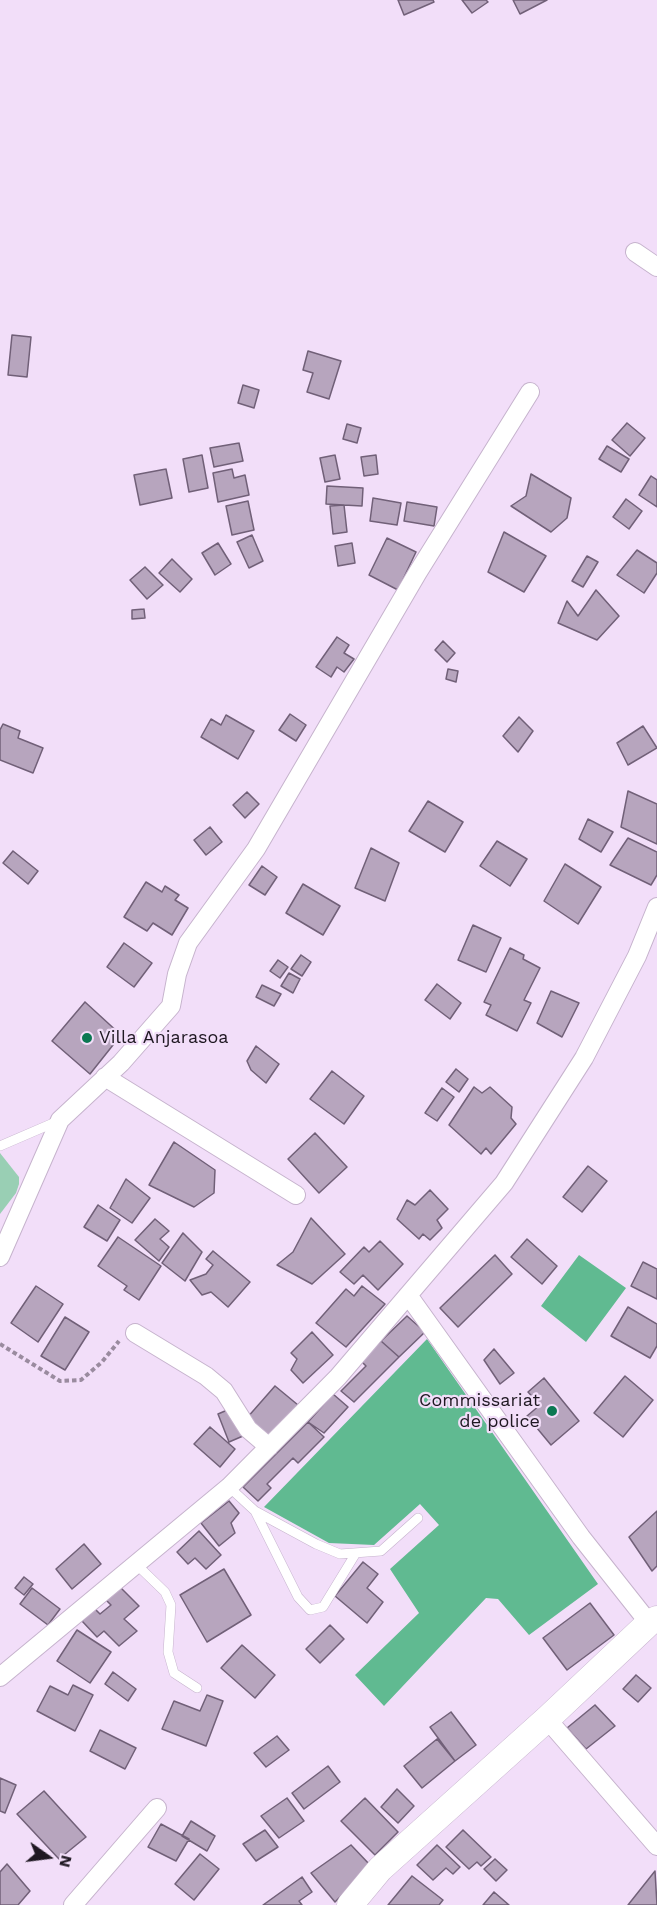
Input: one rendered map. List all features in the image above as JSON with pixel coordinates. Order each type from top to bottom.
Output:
[{"type":"street","points":[[635,252],[657,267]]},
{"type":"street","points":[[0,1257],[60,1120],[122,1063],[171,1006],[177,974],[188,943],[256,849],[418,572],[530,392]]},
{"type":"street","points":[[0,1677],[229,1487],[338,1377],[504,1183],[584,1058],[637,956],[657,907]]},
{"type":"street","points":[[105,1077],[296,1196]]},
{"type":"street","points":[[350,1905],[380,1869],[653,1621],[580,1537],[408,1295]]},
{"type":"street","points":[[135,1333],[206,1376],[224,1391],[248,1429],[269,1447]]},
{"type":"street","points":[[547,1719],[657,1845]]},
{"type":"street","points":[[73,1905],[157,1808]]},
{"type":"lane","points":[[0,1146],[60,1120]]},
{"type":"lane","points":[[229,1487],[255,1511],[316,1544],[340,1554],[381,1551],[418,1518]]},
{"type":"lane","points":[[255,1511],[298,1597],[310,1610],[322,1607],[356,1553]]},
{"type":"lane","points":[[136,1565],[165,1592],[171,1605],[168,1652],[174,1673],[197,1688]]},
{"type":"path","points":[[0,1344],[60,1381],[81,1380],[102,1362],[120,1339],[135,1333]]},
{"type":"green space","points":[[0,1153],[19,1177],[19,1184],[16,1193],[0,1214]]},
{"type":"green space","points":[[579,1255],[626,1288],[586,1342],[541,1306]]},
{"type":"green space","points":[[427,1339],[598,1584],[529,1635],[498,1599],[486,1598],[384,1706],[355,1675],[419,1613],[390,1569],[439,1525],[420,1504],[374,1545],[329,1543],[264,1507]]},
{"type":"building","points":[[398,0],[433,0],[434,2],[404,15]]},
{"type":"building","points":[[462,0],[486,0],[488,2],[472,13]]},
{"type":"building","points":[[513,0],[547,0],[520,14]]},
{"type":"building","points":[[12,335],[31,337],[27,377],[8,375]]},
{"type":"building","points":[[308,351],[341,361],[329,399],[307,392],[313,373],[303,370]]},
{"type":"building","points":[[243,385],[259,390],[254,408],[238,403]]},
{"type":"building","points":[[627,423],[645,438],[630,456],[612,440]]},
{"type":"building","points":[[347,424],[361,428],[357,443],[343,439]]},
{"type":"building","points":[[239,443],[243,461],[214,467],[210,448]]},
{"type":"building","points":[[607,446],[629,459],[621,472],[599,459]]},
{"type":"building","points":[[202,455],[208,488],[189,492],[183,459]]},
{"type":"building","points":[[335,455],[340,479],[325,482],[320,458]]},
{"type":"building","points":[[376,455],[378,474],[364,476],[361,457]]},
{"type":"building","points":[[166,469],[172,498],[140,505],[134,475]]},
{"type":"building","points":[[232,469],[234,478],[245,475],[249,495],[218,502],[213,473]]},
{"type":"building","points":[[531,474],[571,498],[567,518],[551,532],[511,506],[526,496]]},
{"type":"building","points":[[651,476],[657,480],[657,507],[639,495]]},
{"type":"building","points":[[327,486],[363,488],[362,506],[326,504]]},
{"type":"building","points":[[373,498],[401,503],[397,525],[370,521]]},
{"type":"building","points":[[626,499],[642,511],[629,529],[613,517]]},
{"type":"building","points":[[248,501],[254,530],[232,535],[226,506]]},
{"type":"building","points":[[407,502],[437,507],[434,526],[404,521]]},
{"type":"building","points":[[344,505],[347,532],[333,534],[330,506]]},
{"type":"building","points":[[504,532],[546,556],[524,592],[488,572]]},
{"type":"building","points":[[252,535],[263,561],[249,568],[237,542]]},
{"type":"building","points":[[387,538],[416,552],[398,590],[369,575]]},
{"type":"building","points":[[218,543],[231,564],[215,575],[202,553]]},
{"type":"building","points":[[352,543],[355,563],[338,566],[335,546]]},
{"type":"building","points":[[637,550],[657,563],[657,573],[644,593],[617,575]]},
{"type":"building","points":[[587,556],[598,562],[583,587],[572,581]]},
{"type":"building","points":[[172,559],[192,579],[180,592],[159,573]]},
{"type":"building","points":[[145,567],[163,585],[147,599],[130,580]]},
{"type":"building","points":[[596,590],[619,616],[597,640],[558,623],[567,601],[578,616]]},
{"type":"building","points":[[144,609],[145,618],[132,619],[132,610]]},
{"type":"building","points":[[337,637],[349,645],[344,653],[354,659],[344,672],[337,667],[331,677],[316,667]]},
{"type":"building","points":[[443,641],[455,653],[447,662],[435,650]]},
{"type":"building","points":[[448,669],[458,671],[456,682],[446,679]]},
{"type":"building","points":[[290,714],[306,725],[296,741],[279,730]]},
{"type":"building","points":[[226,715],[254,731],[238,759],[201,737],[211,719],[221,725]]},
{"type":"building","points":[[519,717],[533,731],[518,752],[503,736]]},
{"type":"building","points":[[3,724],[20,731],[18,738],[43,748],[33,773],[0,760],[0,730]]},
{"type":"building","points":[[643,726],[657,748],[628,765],[617,743]]},
{"type":"building","points":[[628,791],[657,804],[657,844],[621,827]]},
{"type":"building","points":[[247,792],[259,804],[245,818],[233,805]]},
{"type":"building","points":[[428,801],[463,822],[445,852],[409,831]]},
{"type":"building","points":[[588,819],[613,832],[601,852],[579,839]]},
{"type":"building","points":[[210,827],[222,842],[206,855],[194,840]]},
{"type":"building","points":[[628,838],[657,852],[657,875],[651,885],[610,865]]},
{"type":"building","points":[[497,841],[527,859],[510,886],[480,866]]},
{"type":"building","points":[[371,848],[399,863],[385,901],[355,888]]},
{"type":"building","points":[[13,851],[38,871],[28,884],[3,863]]},
{"type":"building","points":[[565,864],[601,887],[578,924],[544,901]]},
{"type":"building","points":[[262,866],[277,877],[265,895],[249,885]]},
{"type":"building","points":[[146,882],[162,892],[165,886],[179,895],[175,900],[188,908],[172,935],[153,923],[147,931],[124,917]]},
{"type":"building","points":[[303,884],[340,906],[323,935],[286,913]]},
{"type":"building","points":[[473,925],[501,938],[486,972],[458,960]]},
{"type":"building","points":[[124,943],[152,963],[134,987],[107,967]]},
{"type":"building","points":[[510,948],[524,955],[523,959],[540,968],[524,1000],[531,1003],[517,1031],[486,1015],[491,1005],[484,1002]]},
{"type":"building","points":[[301,955],[311,962],[302,976],[291,969]]},
{"type":"building","points":[[278,960],[288,967],[280,978],[270,971]]},
{"type":"building","points":[[289,973],[300,979],[293,993],[281,986]]},
{"type":"building","points":[[437,984],[461,1003],[450,1019],[425,1000]]},
{"type":"building","points":[[262,985],[281,994],[274,1006],[256,997]]},
{"type":"building","points":[[551,991],[579,1003],[562,1037],[537,1023]]},
{"type":"building","name":"Villa Anjarasoa","points":[[85,1002],[121,1035],[90,1074],[52,1041]]},
{"type":"building","points":[[256,1046],[279,1064],[266,1083],[251,1070],[247,1061]]},
{"type":"building","points":[[456,1069],[468,1079],[459,1092],[446,1082]]},
{"type":"building","points":[[332,1071],[364,1096],[344,1124],[310,1099]]},
{"type":"building","points":[[474,1087],[482,1093],[490,1087],[512,1107],[511,1118],[516,1124],[491,1154],[486,1148],[481,1154],[449,1125]]},
{"type":"building","points":[[442,1088],[454,1097],[437,1121],[425,1113]]},
{"type":"building","points":[[315,1133],[347,1167],[319,1193],[288,1159]]},
{"type":"building","points":[[174,1142],[215,1170],[214,1193],[194,1207],[149,1185]]},
{"type":"building","points":[[588,1166],[607,1181],[582,1212],[563,1197]]},
{"type":"building","points":[[126,1179],[150,1198],[132,1223],[110,1208]]},
{"type":"building","points":[[430,1190],[448,1209],[437,1220],[442,1228],[430,1240],[423,1234],[419,1239],[397,1219],[407,1200],[415,1205]]},
{"type":"building","points":[[98,1205],[120,1220],[107,1241],[84,1227]]},
{"type":"building","points":[[311,1218],[345,1254],[312,1284],[277,1265],[293,1252]]},
{"type":"building","points":[[155,1219],[169,1231],[160,1239],[169,1247],[159,1261],[135,1240]]},
{"type":"building","points":[[183,1233],[202,1252],[185,1281],[162,1263]]},
{"type":"building","points":[[118,1237],[161,1266],[139,1300],[124,1290],[127,1286],[98,1266]]},
{"type":"building","points":[[527,1239],[557,1266],[542,1284],[511,1257]]},
{"type":"building","points":[[380,1241],[403,1264],[378,1290],[363,1275],[354,1284],[340,1272],[364,1247],[369,1252]]},
{"type":"building","points":[[213,1251],[250,1282],[228,1307],[211,1292],[202,1295],[190,1280],[206,1274],[213,1265],[206,1259]]},
{"type":"building","points":[[495,1255],[512,1274],[458,1327],[440,1308]]},
{"type":"building","points":[[643,1262],[657,1269],[657,1299],[631,1286]]},
{"type":"building","points":[[36,1286],[63,1304],[38,1342],[11,1323]]},
{"type":"building","points":[[362,1286],[385,1304],[346,1347],[316,1323],[346,1289],[354,1296]]},
{"type":"building","points":[[628,1307],[657,1324],[657,1346],[650,1358],[611,1336]]},
{"type":"building","points":[[407,1316],[425,1332],[399,1357],[381,1341]]},
{"type":"building","points":[[65,1317],[89,1332],[65,1370],[41,1356]]},
{"type":"building","points":[[312,1332],[333,1355],[303,1383],[291,1370],[297,1359],[291,1353]]},
{"type":"building","points":[[381,1341],[399,1357],[354,1402],[341,1391],[366,1366],[361,1361]]},
{"type":"building","points":[[494,1349],[514,1373],[500,1384],[484,1360]]},
{"type":"building","points":[[625,1376],[653,1400],[623,1437],[594,1413]]},
{"type":"building","name":"Commissariat de police","points":[[544,1378],[579,1421],[551,1445],[527,1416],[540,1405],[528,1392]]},
{"type":"building","points":[[275,1386],[298,1405],[270,1437],[246,1419]]},
{"type":"building","points":[[333,1394],[348,1407],[324,1433],[308,1422]]},
{"type":"building","points":[[232,1408],[243,1436],[229,1442],[218,1414]]},
{"type":"building","points":[[308,1422],[324,1437],[298,1463],[293,1458],[267,1484],[271,1488],[258,1501],[243,1487]]},
{"type":"building","points":[[210,1427],[235,1449],[220,1467],[194,1444]]},
{"type":"building","points":[[229,1501],[239,1513],[231,1523],[235,1533],[219,1546],[201,1523]]},
{"type":"building","points":[[657,1511],[657,1566],[652,1571],[629,1537]]},
{"type":"building","points":[[199,1531],[221,1555],[206,1569],[195,1558],[188,1564],[177,1552]]},
{"type":"building","points":[[84,1544],[101,1564],[72,1589],[56,1569]]},
{"type":"building","points":[[363,1562],[378,1574],[367,1588],[383,1602],[367,1623],[335,1596]]},
{"type":"building","points":[[224,1569],[251,1615],[207,1642],[180,1595]]},
{"type":"building","points":[[24,1577],[33,1584],[24,1595],[15,1588]]},
{"type":"building","points":[[120,1587],[139,1606],[124,1619],[137,1631],[119,1646],[104,1631],[97,1637],[82,1621],[95,1609],[100,1614],[111,1605],[106,1600]]},
{"type":"building","points":[[32,1588],[60,1609],[48,1625],[20,1604]]},
{"type":"building","points":[[590,1603],[614,1635],[567,1670],[543,1638]]},
{"type":"building","points":[[330,1625],[344,1639],[320,1663],[306,1649]]},
{"type":"building","points":[[77,1630],[111,1652],[90,1683],[57,1661]]},
{"type":"building","points":[[242,1645],[275,1675],[255,1698],[221,1668]]},
{"type":"building","points":[[113,1672],[136,1689],[128,1701],[105,1684]]},
{"type":"building","points":[[636,1675],[651,1688],[638,1702],[623,1689]]},
{"type":"building","points":[[73,1685],[93,1695],[75,1731],[37,1711],[50,1686],[68,1695]]},
{"type":"building","points":[[207,1695],[223,1701],[206,1746],[162,1729],[174,1701],[200,1711]]},
{"type":"building","points":[[595,1705],[615,1726],[586,1749],[567,1728]]},
{"type":"building","points":[[451,1712],[476,1745],[455,1761],[430,1727]]},
{"type":"building","points":[[100,1730],[136,1748],[125,1769],[90,1751]]},
{"type":"building","points":[[277,1736],[289,1750],[266,1767],[254,1753]]},
{"type":"building","points":[[437,1739],[455,1761],[422,1788],[404,1766]]},
{"type":"building","points":[[328,1766],[340,1782],[304,1809],[292,1793]]},
{"type":"building","points":[[0,1778],[16,1785],[5,1813],[0,1811]]},
{"type":"building","points":[[397,1789],[414,1806],[398,1823],[381,1807]]},
{"type":"building","points":[[44,1791],[86,1837],[59,1859],[17,1814]]},
{"type":"building","points":[[287,1798],[304,1821],[279,1838],[261,1816]]},
{"type":"building","points":[[365,1798],[398,1832],[375,1855],[341,1821]]},
{"type":"building","points":[[191,1821],[215,1836],[207,1851],[182,1836]]},
{"type":"building","points":[[161,1824],[189,1839],[176,1861],[148,1847]]},
{"type":"building","points":[[265,1830],[278,1847],[256,1861],[243,1844]]},
{"type":"building","points":[[463,1830],[491,1857],[481,1866],[477,1862],[469,1869],[446,1847]]},
{"type":"building","points":[[351,1845],[371,1866],[335,1902],[311,1873]]},
{"type":"building","points":[[437,1845],[460,1867],[453,1874],[446,1868],[433,1880],[417,1865]]},
{"type":"building","points":[[200,1854],[219,1869],[194,1900],[175,1884]]},
{"type":"building","points":[[495,1859],[507,1870],[496,1881],[484,1869]]},
{"type":"building","points":[[7,1864],[30,1891],[18,1905],[0,1905],[0,1872]]},
{"type":"building","points":[[655,1871],[657,1905],[628,1905]]},
{"type":"building","points":[[412,1876],[443,1900],[439,1905],[388,1905]]},
{"type":"building","points":[[302,1877],[312,1892],[299,1901],[302,1905],[263,1905]]},
{"type":"building","points":[[494,1892],[509,1905],[483,1905]]},
{"type":"place","name":"Villa Anjarasoa","points":[[87,1038]]},
{"type":"place","name":"Commissariat de police","points":[[552,1411]]}]
